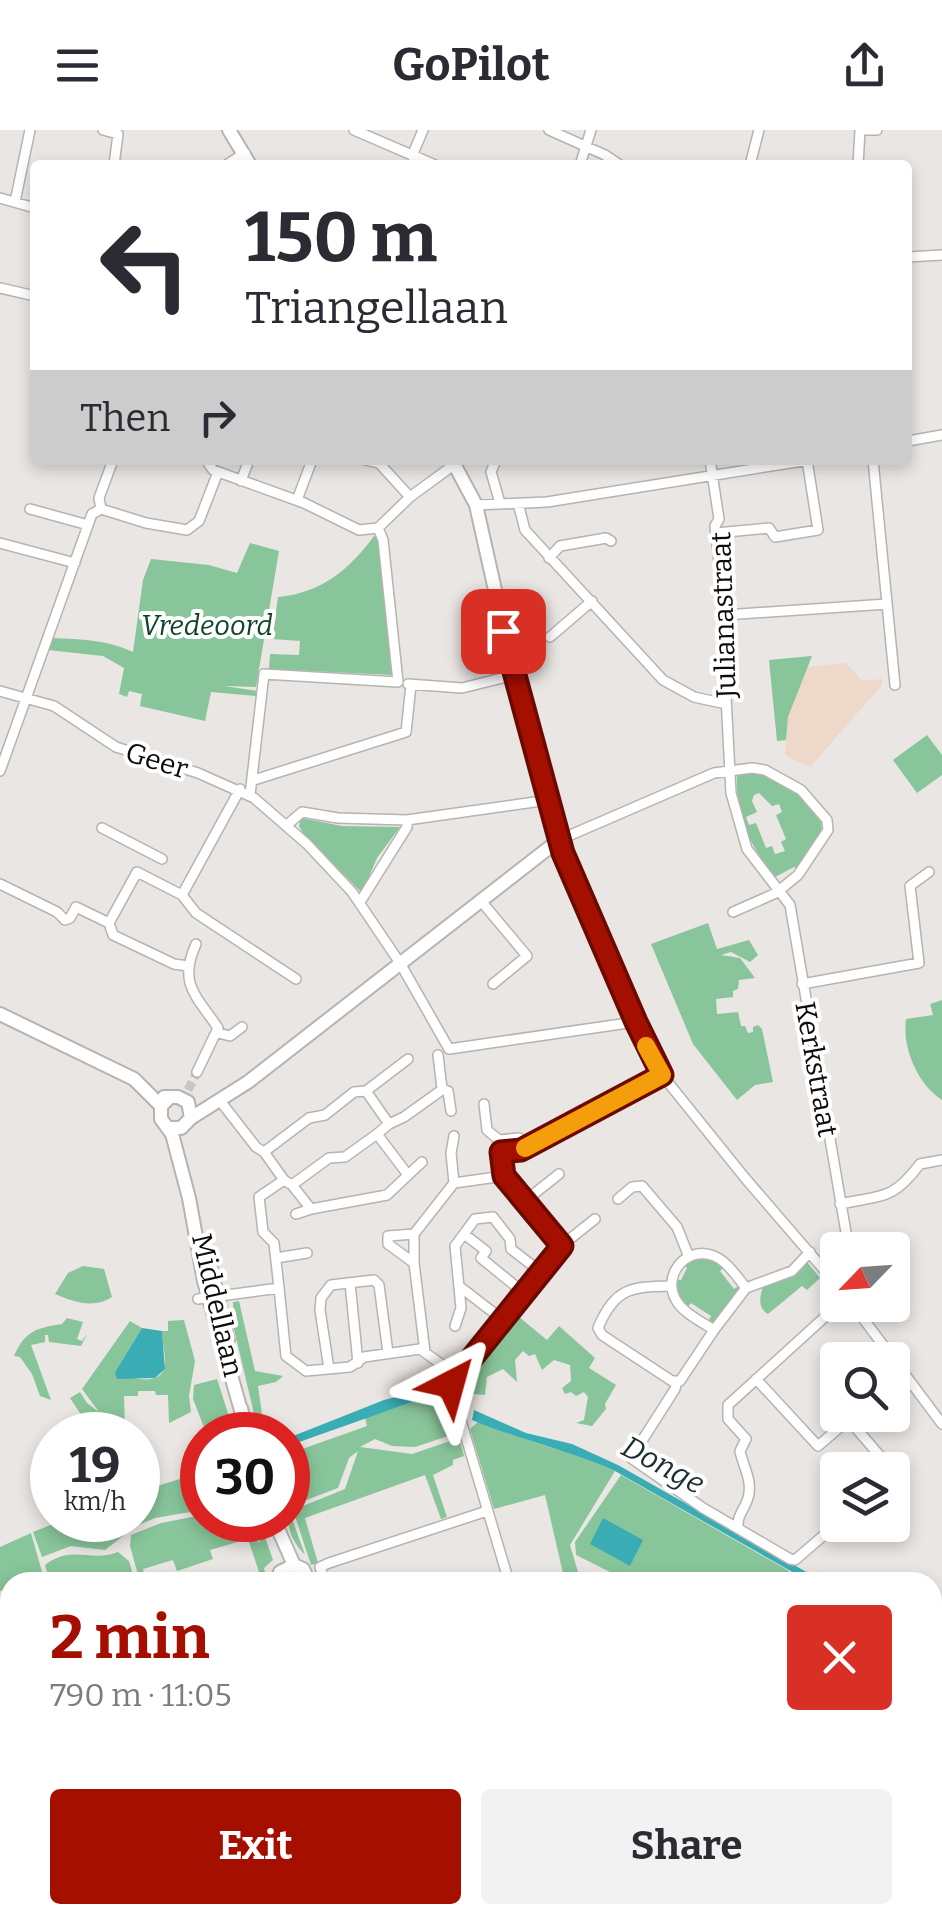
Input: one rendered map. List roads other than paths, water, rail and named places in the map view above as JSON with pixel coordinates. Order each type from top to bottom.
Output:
[{"type":"street","points":[[14,202],[30,130]]},
{"type":"street","points":[[102,130],[118,134],[115,160]]},
{"type":"street","points":[[232,130],[250,159]]},
{"type":"street","points":[[354,130],[422,160]]},
{"type":"street","points":[[412,156],[423,130]]},
{"type":"street","points":[[549,130],[611,160]]},
{"type":"street","points":[[582,160],[591,130]]},
{"type":"street","points":[[751,160],[759,130]]},
{"type":"street","points":[[858,160],[860,130],[878,130]]},
{"type":"street","points":[[0,198],[30,207]]},
{"type":"street","points":[[912,257],[942,256]]},
{"type":"street","points":[[0,288],[30,295]]},
{"type":"street","points":[[912,440],[942,436]]},
{"type":"street","points":[[101,509],[99,498],[111,465]]},
{"type":"street","points":[[211,465],[218,472],[296,500],[359,530],[378,528],[450,465]]},
{"type":"street","points":[[240,481],[247,465]]},
{"type":"street","points":[[296,500],[310,465]]},
{"type":"street","points":[[381,465],[410,497]]},
{"type":"street","points":[[456,465],[476,505],[514,675],[559,840],[636,1022],[662,1075],[820,1264]]},
{"type":"street","points":[[494,465],[492,472],[500,503]]},
{"type":"street","name":"Julianastraat","points":[[711,465],[726,615],[723,638],[728,770]]},
{"type":"street","points":[[476,505],[547,502],[776,465]]},
{"type":"street","points":[[716,533],[769,528],[776,536],[818,530],[809,465]]},
{"type":"street","points":[[873,465],[895,685]]},
{"type":"street","points":[[0,771],[4,748],[92,514],[101,509],[146,523],[180,530],[193,528],[218,472]]},
{"type":"street","points":[[518,502],[525,530],[663,680],[694,697],[726,704]]},
{"type":"street","points":[[30,509],[88,525]]},
{"type":"street","points":[[378,528],[383,540],[398,682]]},
{"type":"street","points":[[549,558],[560,546],[606,538],[610,541]]},
{"type":"street","points":[[0,543],[75,563]]},
{"type":"street","points":[[550,637],[592,601]]},
{"type":"street","points":[[726,615],[887,604]]},
{"type":"street","points":[[250,795],[264,674],[462,688],[514,675]]},
{"type":"street","points":[[254,780],[406,732],[411,685]]},
{"type":"street","name":"Geer","points":[[0,691],[64,710],[116,747],[240,789],[287,824],[360,902],[448,1049],[636,1022]]},
{"type":"street","points":[[0,1014],[134,1079],[179,1109],[208,1108],[222,1102],[559,840],[697,780],[728,770],[759,768],[801,790],[827,820],[828,830],[798,875],[780,890],[733,912]]},
{"type":"street","name":"Kerkstraat","points":[[728,770],[730,792],[747,849],[790,905],[845,1232]]},
{"type":"street","points":[[182,895],[240,789]]},
{"type":"street","points":[[287,824],[302,812],[338,818],[407,820],[548,800]]},
{"type":"street","points":[[360,902],[407,828],[407,820]]},
{"type":"street","points":[[102,828],[162,859]]},
{"type":"street","points":[[148,852],[110,923],[113,935],[174,964],[188,966]]},
{"type":"street","points":[[137,872],[182,895],[196,913],[296,979]]},
{"type":"street","points":[[802,984],[918,963],[910,886],[929,872]]},
{"type":"street","points":[[0,884],[65,920],[76,908],[110,923]]},
{"type":"street","points":[[481,902],[528,956],[493,984]]},
{"type":"street","points":[[196,944],[188,966],[191,989],[215,1022],[218,1033],[197,1072]]},
{"type":"street","points":[[218,1033],[230,1036],[242,1027]]},
{"type":"street","points":[[438,1056],[442,1089],[451,1111]]},
{"type":"street","points":[[264,1152],[308,1118],[325,1115],[354,1092],[366,1091],[408,1059]]},
{"type":"street","points":[[501,1152],[521,1150],[662,1075]]},
{"type":"street","points":[[366,1091],[389,1124]]},
{"type":"street","points":[[444,1092],[389,1124],[345,1157],[329,1158],[259,1197],[263,1232],[274,1243],[286,1356],[306,1372],[350,1367],[364,1357],[420,1349],[445,1367],[506,1572]]},
{"type":"street","points":[[222,1102],[311,1209]]},
{"type":"street","points":[[484,1104],[487,1130],[499,1140],[504,1176],[562,1246]]},
{"type":"street","name":"Middellaan","points":[[179,1109],[178,1157],[208,1297],[241,1412]]},
{"type":"street","points":[[377,1134],[408,1175]]},
{"type":"street","points":[[426,1352],[414,1234],[454,1183],[453,1140],[441,1137]]},
{"type":"street","points":[[499,1140],[519,1138],[521,1150]]},
{"type":"street","points":[[840,1204],[896,1192],[920,1164],[942,1160]]},
{"type":"street","points":[[296,1214],[387,1194],[422,1162]]},
{"type":"street","points":[[479,1168],[481,1180]]},
{"type":"street","points":[[525,1202],[559,1174]]},
{"type":"street","points":[[454,1183],[504,1176]]},
{"type":"street","points":[[618,1199],[632,1186],[642,1186],[677,1227],[689,1257]]},
{"type":"street","points":[[454,1326],[461,1308],[455,1246],[475,1219],[493,1217],[510,1239],[511,1249],[541,1272]]},
{"type":"street","points":[[451,1384],[562,1246],[594,1218]]},
{"type":"street","points":[[414,1234],[388,1236],[388,1244],[414,1263]]},
{"type":"street","points":[[464,1234],[486,1252],[481,1258],[524,1293]]},
{"type":"street","points":[[810,1252],[792,1272],[746,1288],[677,1381],[631,1458],[703,1508],[795,1560],[820,1538]]},
{"type":"street","points":[[276,1258],[307,1253]]},
{"type":"street","points":[[714,1330],[678,1304],[672,1286],[675,1270],[689,1257],[702,1254],[718,1258],[746,1288]]},
{"type":"street","points":[[329,1369],[321,1298],[331,1285],[374,1280],[379,1286],[388,1353]]},
{"type":"street","points":[[350,1283],[358,1362]]},
{"type":"street","points":[[459,1286],[503,1320]]},
{"type":"street","points":[[672,1286],[631,1287],[598,1328],[602,1335],[677,1381]]},
{"type":"street","points":[[208,1297],[279,1288]]},
{"type":"street","points":[[738,1528],[738,1515],[748,1497],[748,1471],[740,1451],[746,1439],[726,1412],[728,1405],[820,1321]]},
{"type":"street","points":[[756,1379],[818,1446],[834,1432]]},
{"type":"street","points":[[910,1381],[942,1424]]},
{"type":"street","points":[[317,1572],[487,1510]]},
{"type":"street","points":[[281,1542],[288,1566]]},
{"type":"street","points":[[288,1566],[306,1572]]},
{"type":"street","points":[[284,1572],[288,1566]]},
{"type":"water","points":[[142,1328],[162,1331],[165,1369],[155,1378],[117,1379],[115,1372]]},
{"type":"water","points":[[418,1391],[448,1399],[451,1412],[433,1403],[412,1402],[310,1438],[310,1429]]},
{"type":"water","points":[[474,1410],[526,1433],[572,1444],[618,1465],[806,1572],[792,1572],[615,1471],[472,1420]]},
{"type":"water","points":[[603,1518],[643,1540],[630,1566],[590,1544]]},
{"type":"tunnel","points":[[188,1090],[197,1072]]},
{"type":"park label","name":"Vredeoord","points":[[207,625]]},
{"type":"water label","name":"Donge","points":[[663,1465]]}]
